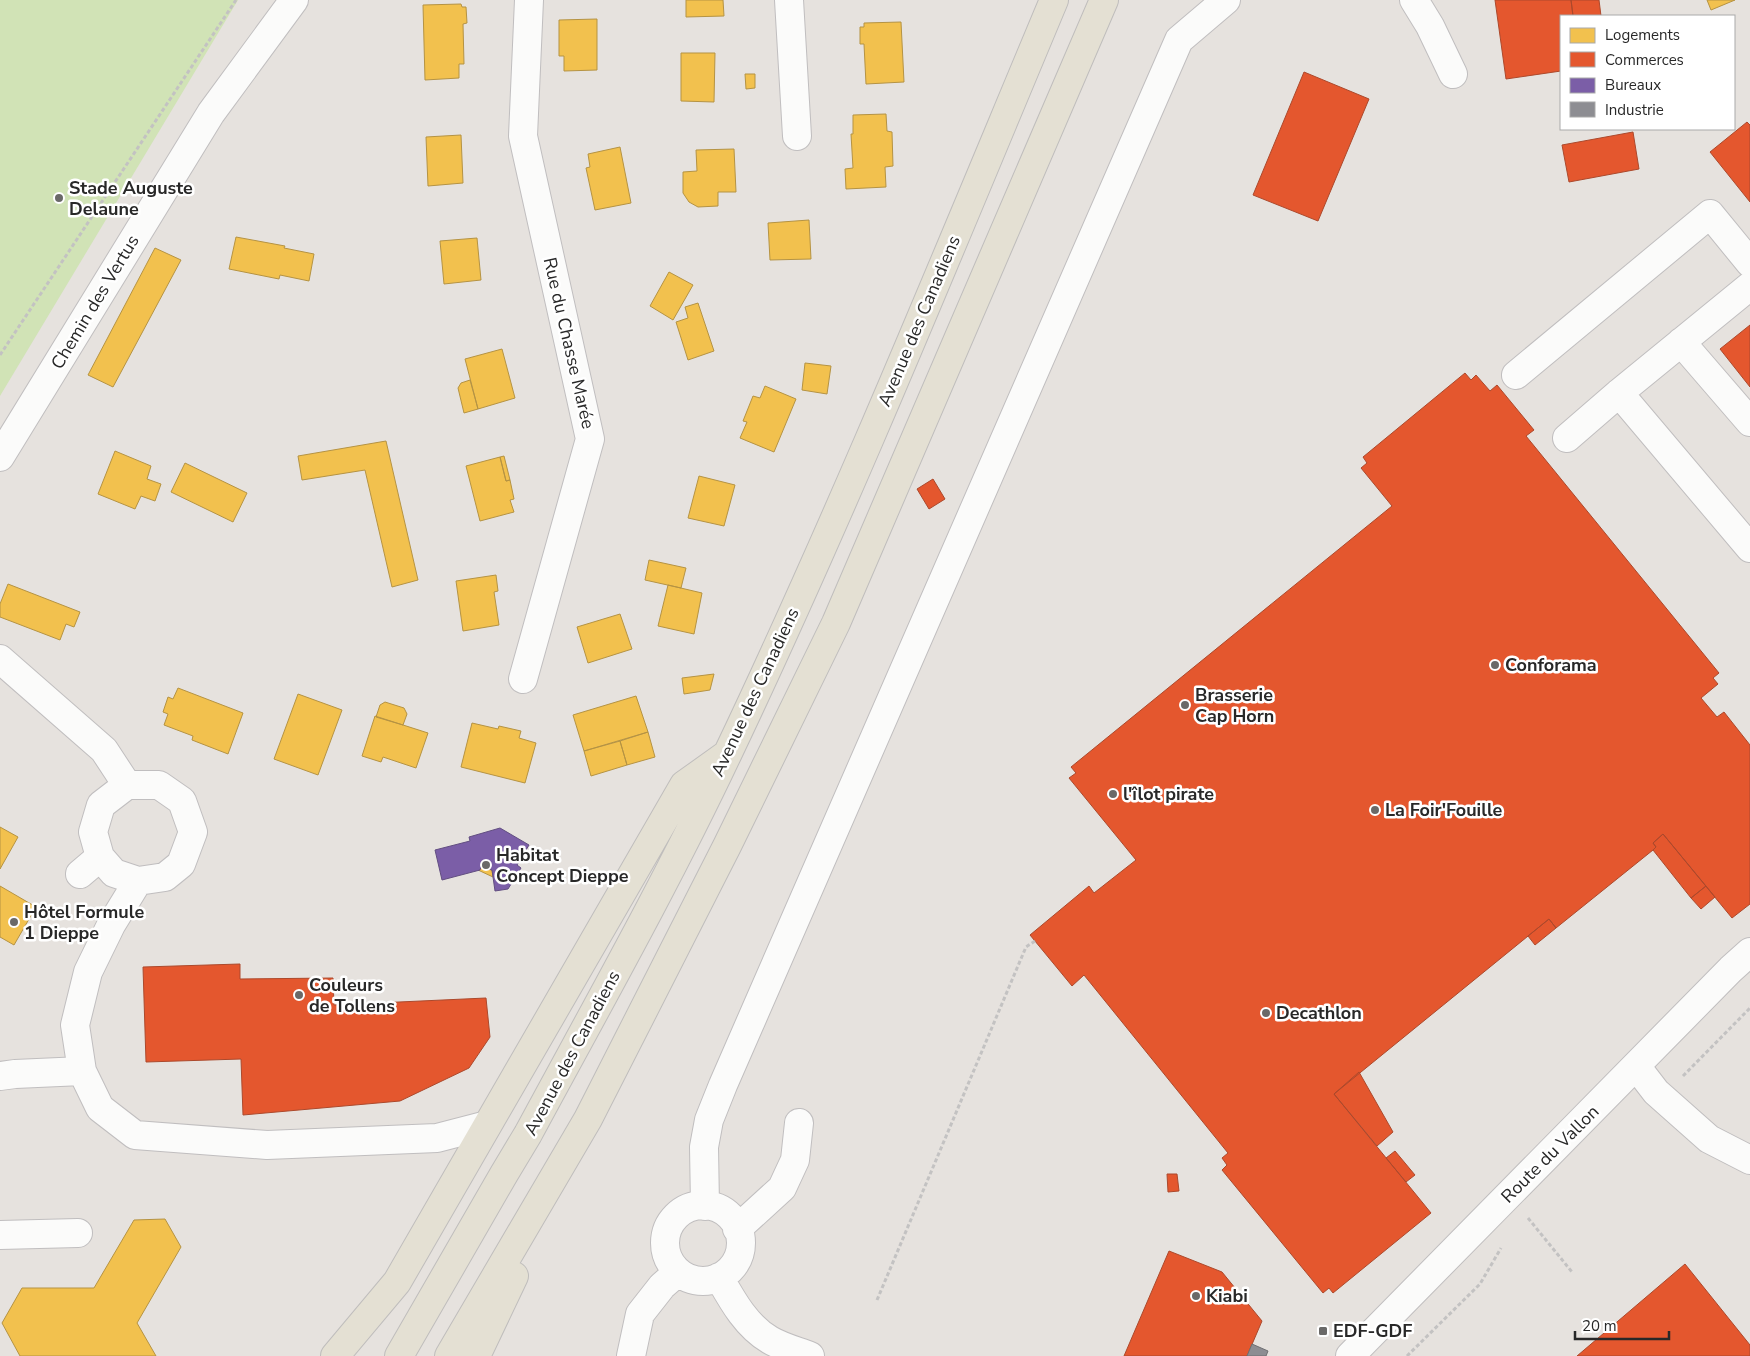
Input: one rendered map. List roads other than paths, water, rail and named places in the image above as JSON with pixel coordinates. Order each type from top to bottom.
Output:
[{"type":"main road","name":"Avenue des Canadiens","points":[[399,1356],[528,1134],[673,865],[727,755],[855,474],[1054,0]]},
{"type":"main road","points":[[476,1356],[588,1119],[727,846],[836,623],[1104,0]]},
{"type":"main road","points":[[335,1356],[396,1282],[684,784],[727,755]]},
{"type":"main road","points":[[449,1356],[588,1119]]},
{"type":"street","name":"Chemin des Vertus","points":[[0,457],[210,113],[294,0]]},
{"type":"street","name":"Rue du Chasse Marée","points":[[523,679],[590,439],[523,136],[529,0]]},
{"type":"street","points":[[789,0],[797,136]]},
{"type":"street","points":[[706,1206],[704,1147],[709,1120],[723,1085],[1179,40],[1226,0]]},
{"type":"street","points":[[1414,0],[1430,26],[1453,74]]},
{"type":"street","points":[[1516,375],[1710,214],[1750,263]]},
{"type":"street","points":[[1567,438],[1750,286]]},
{"type":"street","points":[[1681,342],[1750,422]]},
{"type":"street","points":[[1619,393],[1750,548]]},
{"type":"street","points":[[0,659],[104,750],[127,785]]},
{"type":"street","points":[[127,785],[159,785],[182,800],[193,832],[181,864],[165,877],[138,882],[90,866],[93,832],[101,805],[127,785]]},
{"type":"street","points":[[138,882],[112,925],[88,972],[75,1025],[82,1070],[100,1108],[135,1135],[267,1145],[438,1138],[487,1125]]},
{"type":"street","name":"Route du Vallon","points":[[1350,1356],[1731,969],[1750,952]]},
{"type":"street","points":[[1636,1066],[1656,1092],[1710,1139],[1750,1160]]},
{"type":"street","points":[[0,1076],[82,1070]]},
{"type":"street","points":[[737,1229],[782,1188],[795,1160],[799,1123]]},
{"type":"street","points":[[712,1206],[722,1211],[731,1219],[737,1229],[740,1243],[738,1256],[730,1269],[719,1277],[698,1281],[678,1272],[668,1259],[665,1236],[672,1222],[683,1211],[690,1208],[712,1206]]},
{"type":"street","points":[[0,1235],[78,1233]]},
{"type":"street","points":[[631,1356],[640,1314],[662,1286],[678,1272]]},
{"type":"street","points":[[719,1277],[748,1322],[770,1340],[810,1356]]},
{"type":"place","name":"Stade Auguste Delaune","points":[[59,198]]},
{"type":"place","name":"Conforama","points":[[1495,665]]},
{"type":"place","name":"Brasserie Cap Horn","points":[[1185,705]]},
{"type":"place","name":"l'îlot pirate","points":[[1113,794]]},
{"type":"place","name":"La Foir'Fouille","points":[[1375,810]]},
{"type":"place","name":"Habitat Concept Dieppe","points":[[486,865]]},
{"type":"place","name":"Hôtel Formule 1 Dieppe","points":[[14,922]]},
{"type":"place","name":"Couleurs de Tollens","points":[[299,995]]},
{"type":"place","name":"Decathlon","points":[[1266,1013]]},
{"type":"place","name":"Kiabi","points":[[1196,1296]]},
{"type":"place","name":"EDF-GDF","points":[[1323,1331]]}]
